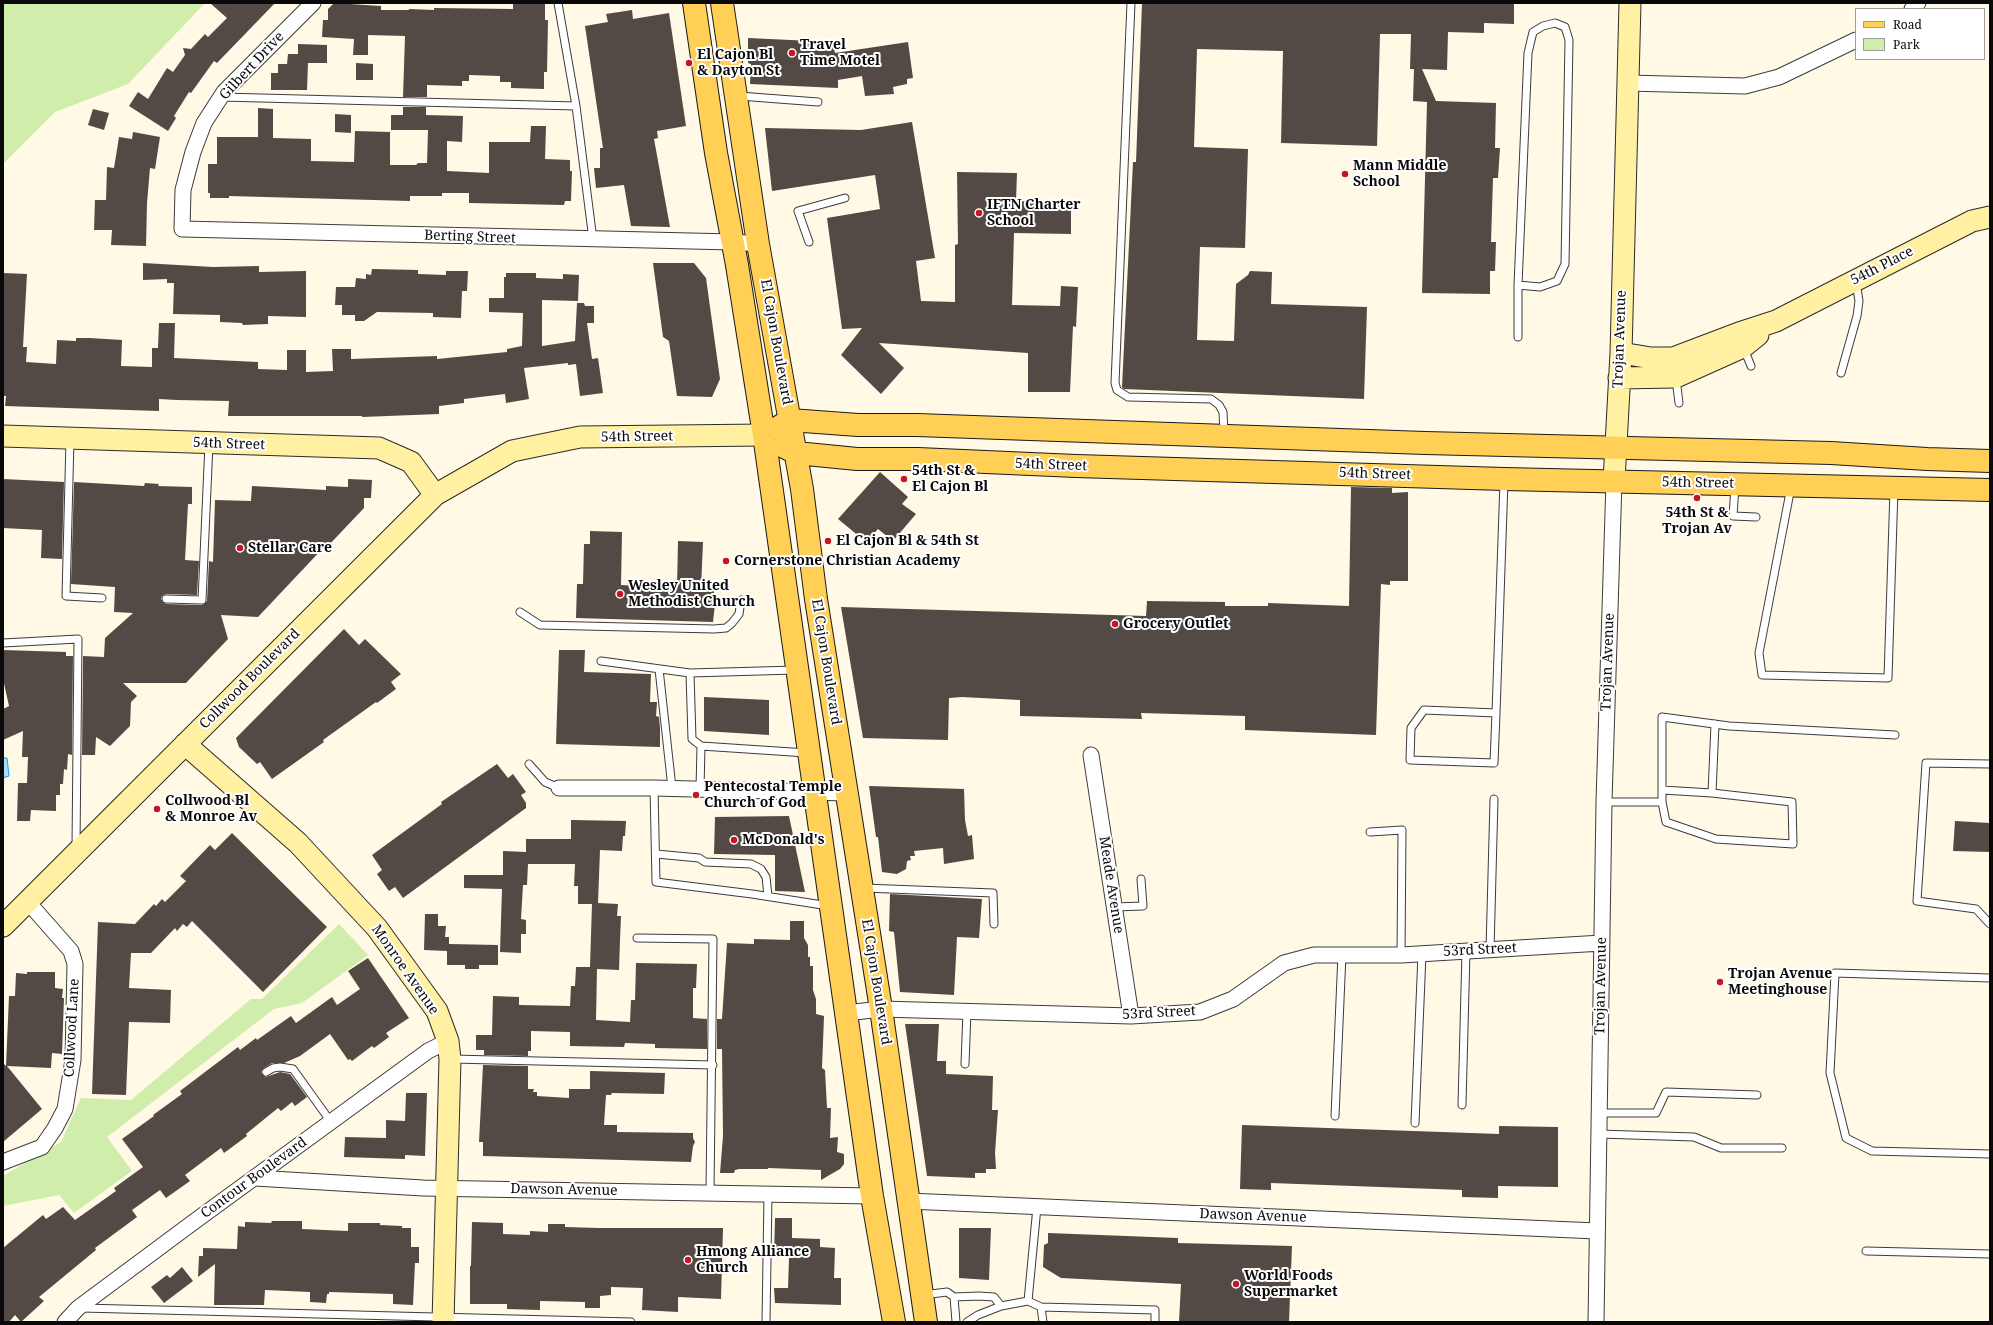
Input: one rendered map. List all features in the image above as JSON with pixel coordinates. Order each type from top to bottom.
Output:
[{"type":"main road","name":"El Cajon Boulevard","points":[[694,3],[716,153],[733,242],[764,435],[872,1196],[894,1322]]},
{"type":"main road","name":"El Cajon Boulevard","points":[[722,3],[758,244],[796,453],[816,599],[881,1009],[926,1322]]},
{"type":"main road","points":[[790,420],[858,424],[1224,435],[1425,443],[1831,452],[1928,459],[1990,461]]},
{"type":"main road","name":"54th Street","points":[[764,435],[790,420]]},
{"type":"main road","name":"54th Street","points":[[764,435],[796,453],[856,459],[918,459],[1076,466],[1504,479],[1990,490]]},
{"type":"street","name":"Gilbert Drive","points":[[182,229],[183,190],[193,152],[204,123],[221,97],[313,3]]},
{"type":"street","name":"Trojan Avenue","points":[[1596,1322],[1604,802],[1615,447],[1621,353],[1630,3]]},
{"type":"street","points":[[1627,84],[1745,86],[1779,77],[1855,40]]},
{"type":"street","name":"54th Place","points":[[1621,353],[1652,358],[1673,358],[1739,333],[1776,321],[1972,221],[1990,217]]},
{"type":"street","name":"Berting Street","points":[[182,229],[593,240],[733,242],[758,244]]},
{"type":"street","name":"54th Place","points":[[1619,378],[1676,377],[1743,346],[1776,321]]},
{"type":"street","name":"54th Street","points":[[512,451],[580,437],[764,435]]},
{"type":"street","name":"54th Street","points":[[3,436],[379,448],[411,462],[435,495]]},
{"type":"street","name":"Collwood Boulevard","points":[[3,926],[435,495],[512,451]]},
{"type":"street","name":"Monroe Avenue","points":[[185,744],[298,843],[377,928],[437,1011],[449,1050],[443,1320]]},
{"type":"street","name":"Meade Avenue","points":[[1091,755],[1131,1016]]},
{"type":"street","points":[[559,788],[672,788],[847,793]]},
{"type":"street","name":"Collwood Lane","points":[[3,1162],[42,1147],[55,1128],[65,1109],[74,1060],[75,964],[71,951],[27,902]]},
{"type":"street","name":"53rd Street","points":[[846,1013],[881,1009],[1131,1016],[1200,1012],[1233,1000],[1284,963],[1314,954],[1401,955],[1602,943]]},
{"type":"street","name":"Contour Boulevard","points":[[65,1322],[78,1308],[428,1051],[449,1050]]},
{"type":"street","name":"Dawson Avenue","points":[[255,1178],[447,1188],[872,1196]]},
{"type":"street","name":"Dawson Avenue","points":[[908,1201],[1597,1231]]},
{"type":"lane","points":[[558,3],[576,106],[593,240]]},
{"type":"lane","points":[[1130,3],[1115,383],[1116,390],[1128,396],[1211,399],[1219,405],[1223,412],[1224,435]]},
{"type":"lane","points":[[1518,286],[1540,287],[1557,281],[1565,264],[1569,40],[1565,27],[1556,23],[1543,26],[1533,32],[1528,53],[1518,286],[1518,337]]},
{"type":"lane","points":[[736,96],[818,102]]},
{"type":"lane","points":[[221,97],[576,106]]},
{"type":"lane","points":[[809,242],[798,211],[846,198]]},
{"type":"lane","points":[[1841,373],[1857,316],[1859,301],[1855,280]]},
{"type":"lane","points":[[1743,346],[1751,366]]},
{"type":"lane","points":[[1676,377],[1679,402]]},
{"type":"lane","points":[[70,438],[66,596],[102,598]]},
{"type":"lane","points":[[166,599],[202,600],[209,443]]},
{"type":"lane","points":[[1496,713],[1424,710],[1411,728],[1410,760],[1494,763],[1496,713],[1504,479]]},
{"type":"lane","points":[[1735,484],[1733,516],[1756,517]]},
{"type":"lane","points":[[1791,485],[1760,652],[1762,675],[1888,678],[1894,487]]},
{"type":"lane","points":[[520,612],[540,625],[714,629],[726,628],[732,623],[739,614],[742,600]]},
{"type":"lane","points":[[3,643],[78,639],[76,852]]},
{"type":"lane","points":[[601,661],[690,673],[797,670]]},
{"type":"lane","points":[[659,669],[672,788]]},
{"type":"lane","points":[[690,673],[692,739],[701,746],[809,753]]},
{"type":"lane","points":[[1662,790],[1712,793],[1792,802],[1793,844],[1716,839],[1666,822],[1662,802],[1662,790],[1662,717],[1715,724],[1895,735]]},
{"type":"lane","points":[[1712,793],[1715,724]]},
{"type":"lane","points":[[700,789],[701,746]]},
{"type":"lane","points":[[1990,764],[1926,762],[1917,900],[1976,909],[1990,924]]},
{"type":"lane","points":[[529,764],[545,782],[559,788]]},
{"type":"lane","points":[[654,788],[656,882],[768,896],[831,906]]},
{"type":"lane","points":[[1490,950],[1494,799]]},
{"type":"lane","points":[[1604,802],[1662,802]]},
{"type":"lane","points":[[1370,832],[1402,830],[1401,955]]},
{"type":"lane","points":[[656,854],[699,858],[706,862],[751,864],[761,869],[766,877],[768,896]]},
{"type":"lane","points":[[1114,907],[1143,906],[1141,879]]},
{"type":"lane","points":[[862,888],[993,893],[994,924]]},
{"type":"lane","points":[[637,938],[713,938],[713,1065],[710,1192]]},
{"type":"lane","points":[[1462,1105],[1466,951]]},
{"type":"lane","points":[[1335,1116],[1342,954]]},
{"type":"lane","points":[[1416,1123],[1422,954]]},
{"type":"lane","points":[[1990,978],[1835,973],[1830,1073],[1846,1138],[1872,1151],[1990,1154]]},
{"type":"lane","points":[[965,1064],[967,1011]]},
{"type":"lane","points":[[449,1050],[713,1065]]},
{"type":"lane","points":[[266,1072],[273,1068],[280,1067],[293,1069],[331,1122]]},
{"type":"lane","points":[[1599,1113],[1656,1112],[1666,1092],[1756,1095]]},
{"type":"lane","points":[[1599,1134],[1694,1137],[1721,1148],[1782,1148]]},
{"type":"lane","points":[[766,1322],[768,1194]]},
{"type":"lane","points":[[1028,1301],[1037,1207]]},
{"type":"lane","points":[[1866,1251],[1990,1254]]},
{"type":"lane","points":[[922,1295],[948,1292],[954,1297],[994,1297],[1001,1306]]},
{"type":"lane","points":[[954,1297],[956,1322]]},
{"type":"lane","points":[[967,1322],[978,1315],[1001,1306],[1028,1301],[1041,1307],[1155,1310],[1155,1322]]},
{"type":"lane","points":[[1041,1307],[1043,1322]]},
{"type":"lane","points":[[78,1308],[443,1320],[632,1322]]},
{"type":"green space","points":[[3,3],[205,3],[128,84],[55,112],[3,164]]},
{"type":"green space","points":[[339,924],[368,955],[302,1003],[274,1009],[107,1137],[132,1171],[74,1213],[59,1195],[3,1206],[3,1176],[61,1142],[81,1098],[131,1100],[251,999],[262,999]]},
{"type":"water","points":[[3,758],[7,758],[9,776],[3,778]]},
{"type":"building","points":[[210,3],[275,3],[217,63],[214,61],[191,93],[189,92],[174,116],[176,118],[168,131],[129,106],[138,92],[148,99],[167,68],[173,72],[185,55],[183,48],[191,49],[205,34],[208,37],[227,18]]},
{"type":"building","points":[[334,3],[381,6],[381,10],[434,10],[434,8],[513,9],[513,3],[545,3],[545,20],[548,20],[547,72],[544,72],[544,89],[511,88],[511,82],[500,82],[500,76],[469,75],[469,81],[462,81],[462,86],[427,85],[427,97],[403,97],[405,36],[368,35],[368,55],[353,55],[354,39],[322,37],[323,20],[328,20],[328,9]]},
{"type":"building","points":[[1142,3],[1514,3],[1514,24],[1484,23],[1484,33],[1448,32],[1447,70],[1422,69],[1436,101],[1496,103],[1495,148],[1500,148],[1498,178],[1493,178],[1491,242],[1496,242],[1495,271],[1490,271],[1490,294],[1422,293],[1427,102],[1413,101],[1414,69],[1410,69],[1411,34],[1380,34],[1377,146],[1281,143],[1283,51],[1197,49],[1194,147],[1248,149],[1245,248],[1200,247],[1197,340],[1234,341],[1236,284],[1248,275],[1250,271],[1272,272],[1271,304],[1367,307],[1364,399],[1124,389],[1122,387],[1133,162],[1136,162]]},
{"type":"building","points":[[632,10],[633,19],[669,13],[686,126],[657,131],[658,138],[654,139],[670,227],[631,226],[624,185],[596,188],[594,168],[600,168],[600,148],[603,148],[585,26],[608,22],[606,14]]},
{"type":"building","points":[[748,38],[833,42],[835,53],[908,42],[913,78],[907,79],[907,84],[893,87],[894,94],[865,96],[862,76],[838,80],[838,88],[750,84],[751,64],[748,63]]},
{"type":"building","points":[[298,44],[327,45],[327,63],[308,63],[307,90],[271,90],[271,73],[278,73],[278,64],[287,64],[288,54],[298,54]]},
{"type":"building","points":[[356,63],[373,64],[373,80],[356,80]]},
{"type":"building","points":[[403,107],[426,107],[426,115],[463,116],[462,142],[447,141],[447,171],[489,173],[489,142],[530,142],[531,126],[546,126],[545,159],[570,160],[570,171],[572,171],[571,201],[565,201],[564,205],[469,203],[469,193],[442,193],[442,196],[410,196],[410,201],[229,196],[229,198],[210,198],[210,193],[208,193],[208,164],[217,164],[217,137],[258,137],[258,108],[273,109],[273,138],[311,139],[311,161],[354,162],[355,131],[390,132],[390,165],[416,165],[418,163],[427,163],[428,130],[391,130],[391,115],[403,115]]},
{"type":"building","points":[[93,109],[109,113],[104,130],[88,125]]},
{"type":"building","points":[[335,114],[351,115],[351,133],[335,132]]},
{"type":"building","points":[[912,122],[935,258],[916,261],[921,301],[955,302],[955,245],[958,244],[957,172],[1017,173],[1016,201],[1071,202],[1071,234],[1014,233],[1012,305],[1060,306],[1061,286],[1078,287],[1076,327],[1073,326],[1070,392],[1028,392],[1028,353],[879,343],[904,368],[881,394],[841,355],[862,328],[842,329],[827,218],[880,209],[875,175],[772,191],[765,128],[861,130]]},
{"type":"building","points":[[133,132],[160,137],[155,169],[150,168],[147,203],[146,246],[111,245],[112,230],[94,230],[95,200],[106,200],[107,167],[114,168],[119,137],[132,139]]},
{"type":"building","points":[[143,263],[213,267],[259,266],[259,272],[306,271],[306,317],[268,316],[268,324],[243,325],[242,323],[220,322],[220,315],[173,314],[174,283],[167,283],[167,279],[143,280]]},
{"type":"building","points":[[653,263],[694,263],[706,278],[720,379],[712,397],[677,396],[669,341],[663,337]]},
{"type":"building","points":[[372,269],[418,270],[418,274],[446,275],[446,271],[468,271],[467,291],[462,291],[461,318],[433,317],[433,313],[377,312],[364,321],[355,321],[355,315],[342,315],[342,305],[335,305],[336,287],[355,287],[356,278],[366,279],[366,274],[371,275]]},
{"type":"building","points":[[3,273],[27,274],[23,347],[27,347],[26,362],[56,364],[57,340],[76,341],[76,338],[90,338],[122,340],[121,366],[152,367],[152,348],[158,348],[159,323],[175,323],[174,358],[258,362],[258,369],[287,370],[287,350],[306,350],[306,372],[333,371],[332,349],[351,349],[351,359],[437,356],[437,359],[507,352],[507,349],[522,346],[523,313],[489,312],[489,298],[504,298],[504,277],[506,277],[506,273],[536,273],[536,278],[563,279],[563,274],[579,275],[578,301],[542,300],[542,346],[575,341],[577,303],[584,303],[585,306],[594,306],[594,323],[587,323],[592,359],[598,358],[603,393],[580,396],[576,364],[568,365],[568,363],[524,368],[529,399],[506,403],[505,394],[464,399],[464,403],[439,406],[439,414],[362,417],[228,416],[229,401],[159,399],[159,411],[5,406],[6,396],[3,396]]},
{"type":"building","points":[[880,472],[908,497],[902,504],[916,514],[893,541],[878,529],[866,542],[838,519]]},
{"type":"building","points":[[3,479],[64,482],[62,559],[41,558],[42,530],[3,528]]},
{"type":"building","points":[[348,479],[372,480],[371,498],[364,498],[364,508],[326,548],[324,547],[258,617],[221,615],[228,639],[186,683],[123,683],[137,696],[131,702],[130,726],[110,746],[96,737],[95,755],[82,755],[83,656],[104,657],[105,638],[133,613],[114,612],[115,587],[71,584],[74,482],[144,486],[145,483],[159,484],[158,486],[192,487],[192,504],[188,504],[185,560],[199,561],[197,595],[166,594],[162,596],[161,599],[166,604],[202,605],[207,601],[209,561],[213,562],[215,500],[251,501],[252,486],[326,490],[326,486],[348,487]]},
{"type":"building","points":[[1351,487],[1392,488],[1392,493],[1408,492],[1408,581],[1390,581],[1390,585],[1381,584],[1376,735],[1245,730],[1245,716],[1141,713],[1142,719],[1020,716],[1020,700],[962,697],[949,698],[948,740],[863,738],[841,607],[1146,616],[1147,601],[1225,602],[1225,606],[1268,606],[1268,603],[1349,606]]},
{"type":"building","points":[[590,531],[622,532],[621,585],[677,588],[678,541],[703,542],[701,589],[714,589],[714,595],[716,595],[713,622],[576,618],[577,584],[583,584],[584,544],[590,544]]},
{"type":"building","points":[[344,629],[359,645],[365,639],[401,674],[391,682],[396,689],[323,740],[324,742],[272,779],[260,762],[257,764],[239,747],[236,738]]},
{"type":"building","points":[[3,650],[66,652],[66,656],[73,656],[72,755],[68,754],[67,770],[64,769],[63,784],[60,784],[60,795],[56,795],[56,811],[31,810],[30,821],[17,821],[18,783],[27,783],[28,757],[22,757],[23,731],[3,740],[3,709],[9,706],[3,679]]},
{"type":"building","points":[[559,650],[585,650],[584,672],[651,674],[650,702],[657,702],[656,716],[659,717],[660,747],[556,744]]},
{"type":"building","points":[[704,697],[769,700],[769,735],[704,731]]},
{"type":"building","points":[[497,764],[508,778],[513,774],[526,792],[521,795],[526,803],[526,808],[403,898],[395,887],[389,891],[377,874],[382,870],[372,855],[442,804],[441,802]]},
{"type":"building","points":[[869,786],[964,789],[965,820],[968,836],[972,835],[974,859],[944,864],[943,848],[914,851],[915,856],[910,856],[911,860],[907,861],[906,869],[897,874],[882,872],[878,837],[876,837]]},
{"type":"building","points":[[789,816],[805,892],[775,891],[775,855],[714,854],[715,817]]},
{"type":"building","points":[[571,820],[626,821],[622,851],[600,850],[598,903],[618,904],[617,916],[621,916],[619,970],[597,969],[596,1020],[630,1022],[631,1000],[635,1000],[636,963],[697,964],[696,988],[693,988],[693,1018],[707,1019],[707,1049],[655,1048],[655,1044],[625,1043],[624,1047],[570,1046],[570,1032],[531,1031],[531,1051],[528,1051],[528,1056],[484,1055],[484,1050],[476,1050],[476,1035],[492,1035],[493,996],[519,997],[519,1005],[570,1006],[571,986],[575,986],[576,967],[590,967],[592,904],[578,904],[578,886],[574,886],[575,864],[528,864],[527,885],[523,885],[521,919],[526,920],[526,934],[521,934],[521,953],[500,952],[502,889],[464,888],[464,875],[503,875],[503,851],[526,852],[526,839],[571,839]]},
{"type":"building","points":[[1955,821],[1990,823],[1990,852],[1953,851]]},
{"type":"building","points":[[232,833],[327,927],[263,992],[192,921],[187,927],[183,924],[177,931],[175,928],[151,953],[131,953],[129,988],[171,990],[170,1023],[129,1022],[126,1095],[92,1094],[98,922],[135,924],[154,904],[156,906],[162,899],[165,902],[186,881],[180,876],[210,845],[215,850]]},
{"type":"building","points":[[890,894],[982,899],[979,938],[957,937],[954,995],[900,992],[894,932],[889,931]]},
{"type":"building","points":[[425,914],[438,914],[438,926],[446,926],[445,937],[449,937],[449,944],[498,945],[498,965],[479,965],[479,969],[465,969],[465,965],[447,965],[447,951],[424,950]]},
{"type":"building","points":[[790,921],[804,921],[804,938],[808,945],[810,966],[813,966],[813,990],[816,999],[816,1014],[824,1016],[822,1068],[825,1070],[827,1108],[831,1108],[830,1138],[838,1137],[837,1152],[844,1154],[844,1164],[840,1169],[821,1180],[821,1170],[768,1168],[739,1169],[735,1170],[734,1173],[720,1173],[723,1136],[722,1049],[717,1049],[717,1019],[722,1019],[727,943],[754,944],[754,939],[790,940]]},
{"type":"building","points":[[368,958],[409,1018],[386,1033],[389,1037],[374,1048],[372,1046],[352,1061],[350,1059],[348,1060],[330,1034],[300,1056],[284,1063],[272,1063],[264,1068],[261,1072],[266,1077],[280,1072],[290,1074],[307,1097],[295,1106],[292,1102],[281,1111],[278,1108],[246,1134],[247,1136],[224,1153],[221,1148],[185,1175],[190,1181],[166,1198],[160,1190],[132,1210],[137,1217],[95,1248],[96,1250],[39,1297],[44,1301],[21,1322],[15,1315],[9,1322],[3,1322],[3,1248],[43,1215],[46,1219],[63,1207],[75,1220],[116,1191],[114,1188],[143,1167],[122,1139],[182,1094],[180,1091],[238,1047],[240,1050],[291,1016],[296,1023],[332,997],[337,1005],[360,989],[348,971]]},
{"type":"building","points":[[27,972],[55,972],[55,988],[63,989],[62,1054],[52,1053],[51,1068],[7,1066],[42,1109],[3,1142],[3,1063],[6,1066],[9,996],[15,996],[16,973],[27,974]]},
{"type":"building","points":[[905,1024],[939,1024],[937,1061],[946,1061],[946,1074],[993,1076],[992,1110],[998,1110],[995,1153],[996,1169],[986,1169],[986,1173],[975,1173],[975,1178],[927,1176]]},
{"type":"building","points":[[483,1065],[528,1066],[528,1089],[534,1089],[533,1092],[537,1092],[537,1096],[569,1098],[569,1089],[590,1089],[590,1071],[665,1073],[664,1094],[612,1093],[611,1095],[606,1095],[604,1125],[617,1125],[617,1132],[693,1133],[695,1142],[691,1162],[483,1156],[483,1142],[479,1142]]},
{"type":"building","points":[[406,1093],[427,1093],[425,1156],[405,1155],[405,1159],[344,1157],[345,1137],[386,1138],[386,1120],[405,1121]]},
{"type":"building","points":[[1242,1125],[1499,1134],[1499,1126],[1558,1127],[1558,1187],[1498,1186],[1498,1198],[1462,1197],[1462,1190],[1271,1183],[1271,1190],[1240,1189]]},
{"type":"building","points":[[775,1218],[792,1218],[792,1238],[820,1239],[820,1247],[835,1248],[834,1278],[841,1278],[841,1305],[775,1303],[774,1288],[788,1288],[789,1258],[774,1258]]},
{"type":"building","points":[[272,1221],[302,1221],[302,1229],[348,1231],[348,1223],[380,1223],[380,1225],[411,1228],[411,1247],[419,1247],[419,1263],[415,1263],[413,1305],[393,1304],[393,1294],[329,1292],[329,1294],[327,1294],[326,1303],[310,1302],[310,1292],[265,1290],[264,1305],[214,1305],[215,1264],[198,1277],[199,1256],[203,1256],[203,1248],[237,1249],[238,1226],[245,1227],[245,1222],[271,1223]]},
{"type":"building","points":[[472,1222],[503,1223],[503,1234],[530,1235],[530,1231],[548,1232],[548,1224],[565,1224],[565,1227],[599,1228],[723,1228],[721,1299],[678,1297],[678,1312],[642,1310],[643,1288],[611,1287],[611,1295],[600,1296],[600,1308],[585,1308],[585,1302],[540,1301],[540,1310],[507,1309],[507,1304],[470,1304]]},
{"type":"building","points":[[959,1228],[991,1228],[989,1280],[959,1278]]},
{"type":"building","points":[[1048,1233],[1178,1238],[1178,1243],[1292,1246],[1289,1322],[1179,1322],[1181,1284],[1061,1278],[1043,1267],[1044,1245],[1048,1243]]},
{"type":"building","points":[[182,1267],[193,1281],[164,1303],[151,1287],[167,1275],[170,1278]]},
{"type":"place","name":"Travel Time Motel","points":[[792,53]]},
{"type":"place","name":"El Cajon Bl & Dayton St","points":[[689,63]]},
{"type":"place","name":"Mann Middle School","points":[[1345,174]]},
{"type":"place","name":"IFTN Charter School","points":[[979,213]]},
{"type":"place","name":"54th St & El Cajon Bl","points":[[904,479]]},
{"type":"place","name":"54th St & Trojan Av","points":[[1697,498]]},
{"type":"place","name":"El Cajon Bl & 54th St","points":[[828,541]]},
{"type":"place","name":"Stellar Care","points":[[240,548]]},
{"type":"place","name":"Cornerstone Christian Academy","points":[[726,561]]},
{"type":"place","name":"Wesley United Methodist Church","points":[[620,594]]},
{"type":"place","name":"Grocery Outlet","points":[[1115,624]]},
{"type":"place","name":"Pentecostal Temple Church of God","points":[[696,795]]},
{"type":"place","name":"Collwood Bl & Monroe Av","points":[[157,809]]},
{"type":"place","name":"McDonald's","points":[[734,840]]},
{"type":"place","name":"Trojan Avenue Meetinghouse","points":[[1720,982]]},
{"type":"place","name":"Hmong Alliance Church","points":[[688,1260]]},
{"type":"place","name":"World Foods Supermarket","points":[[1236,1284]]}]
